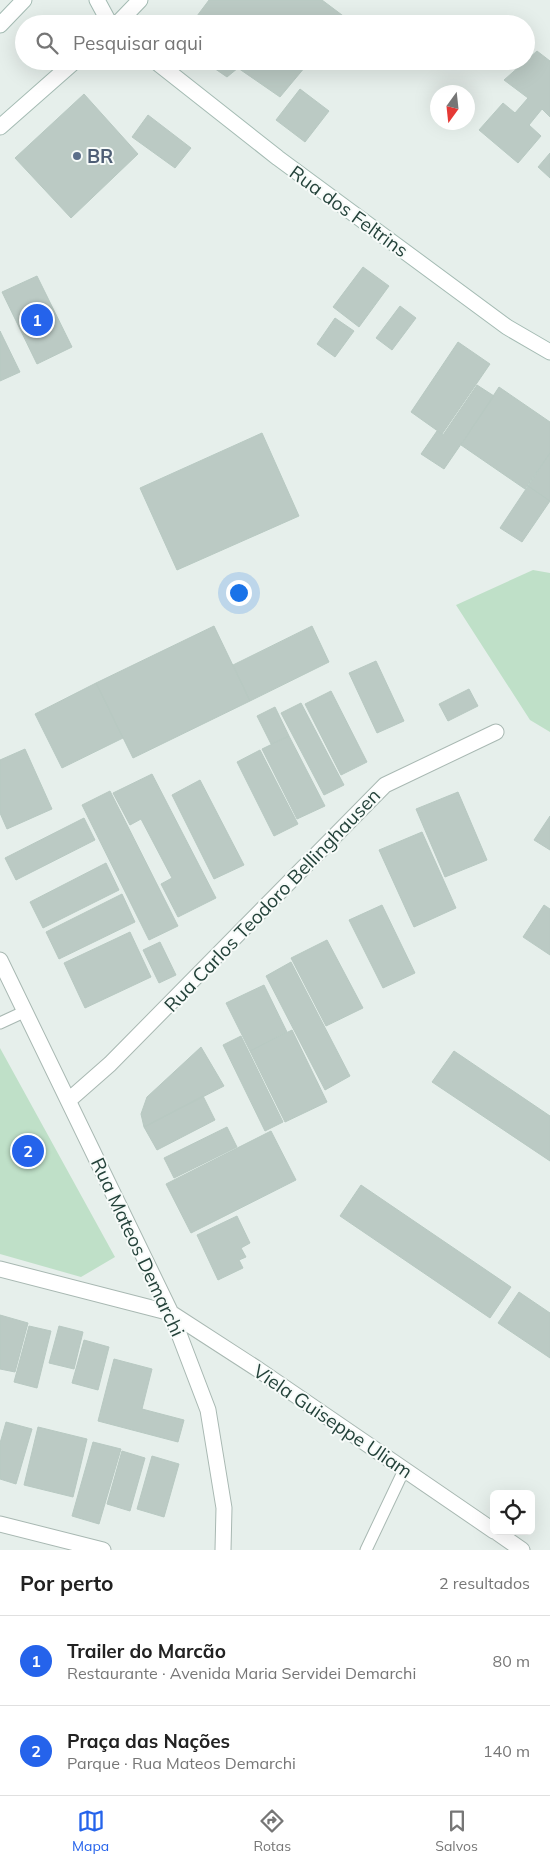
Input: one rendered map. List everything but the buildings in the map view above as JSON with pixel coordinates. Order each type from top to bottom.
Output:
[{"type":"street","points":[[0,25],[24,0]]},
{"type":"street","points":[[97,0],[105,15]]},
{"type":"street","points":[[126,15],[140,0]]},
{"type":"street","points":[[0,127],[65,70]]},
{"type":"street","name":"Rua dos Feltrins","points":[[166,70],[278,158],[507,327],[550,352]]},
{"type":"street","name":"Rua Carlos Teodoro Bellinghausen","points":[[69,1100],[110,1064],[385,785],[496,732]]},
{"type":"street","name":"Rua Mateos Demarchi","points":[[0,960],[171,1314],[208,1410],[224,1508],[223,1550]]},
{"type":"street","points":[[0,1269],[171,1314]]},
{"type":"street","name":"Viela Guiseppe Uliam","points":[[171,1314],[256,1368],[490,1528]]},
{"type":"street","points":[[0,1524],[104,1550]]},
{"type":"street","name":"Viela Guiseppe Uliam","points":[[500,1535],[522,1550]]},
{"type":"lane","points":[[0,1023],[26,1011]]},
{"type":"lane","points":[[366,1550],[404,1470]]},
{"type":"green space","points":[[533,570],[550,573],[550,732],[530,720],[456,605]]},
{"type":"green space","points":[[0,1048],[115,1257],[81,1277],[0,1254]]},
{"type":"place","name":"BR","points":[[77,156]]},
{"type":"place","name":"Trailer do Marcão","points":[[37,320]]},
{"type":"place","name":"Praça das Nações","points":[[28,1151]]}]
